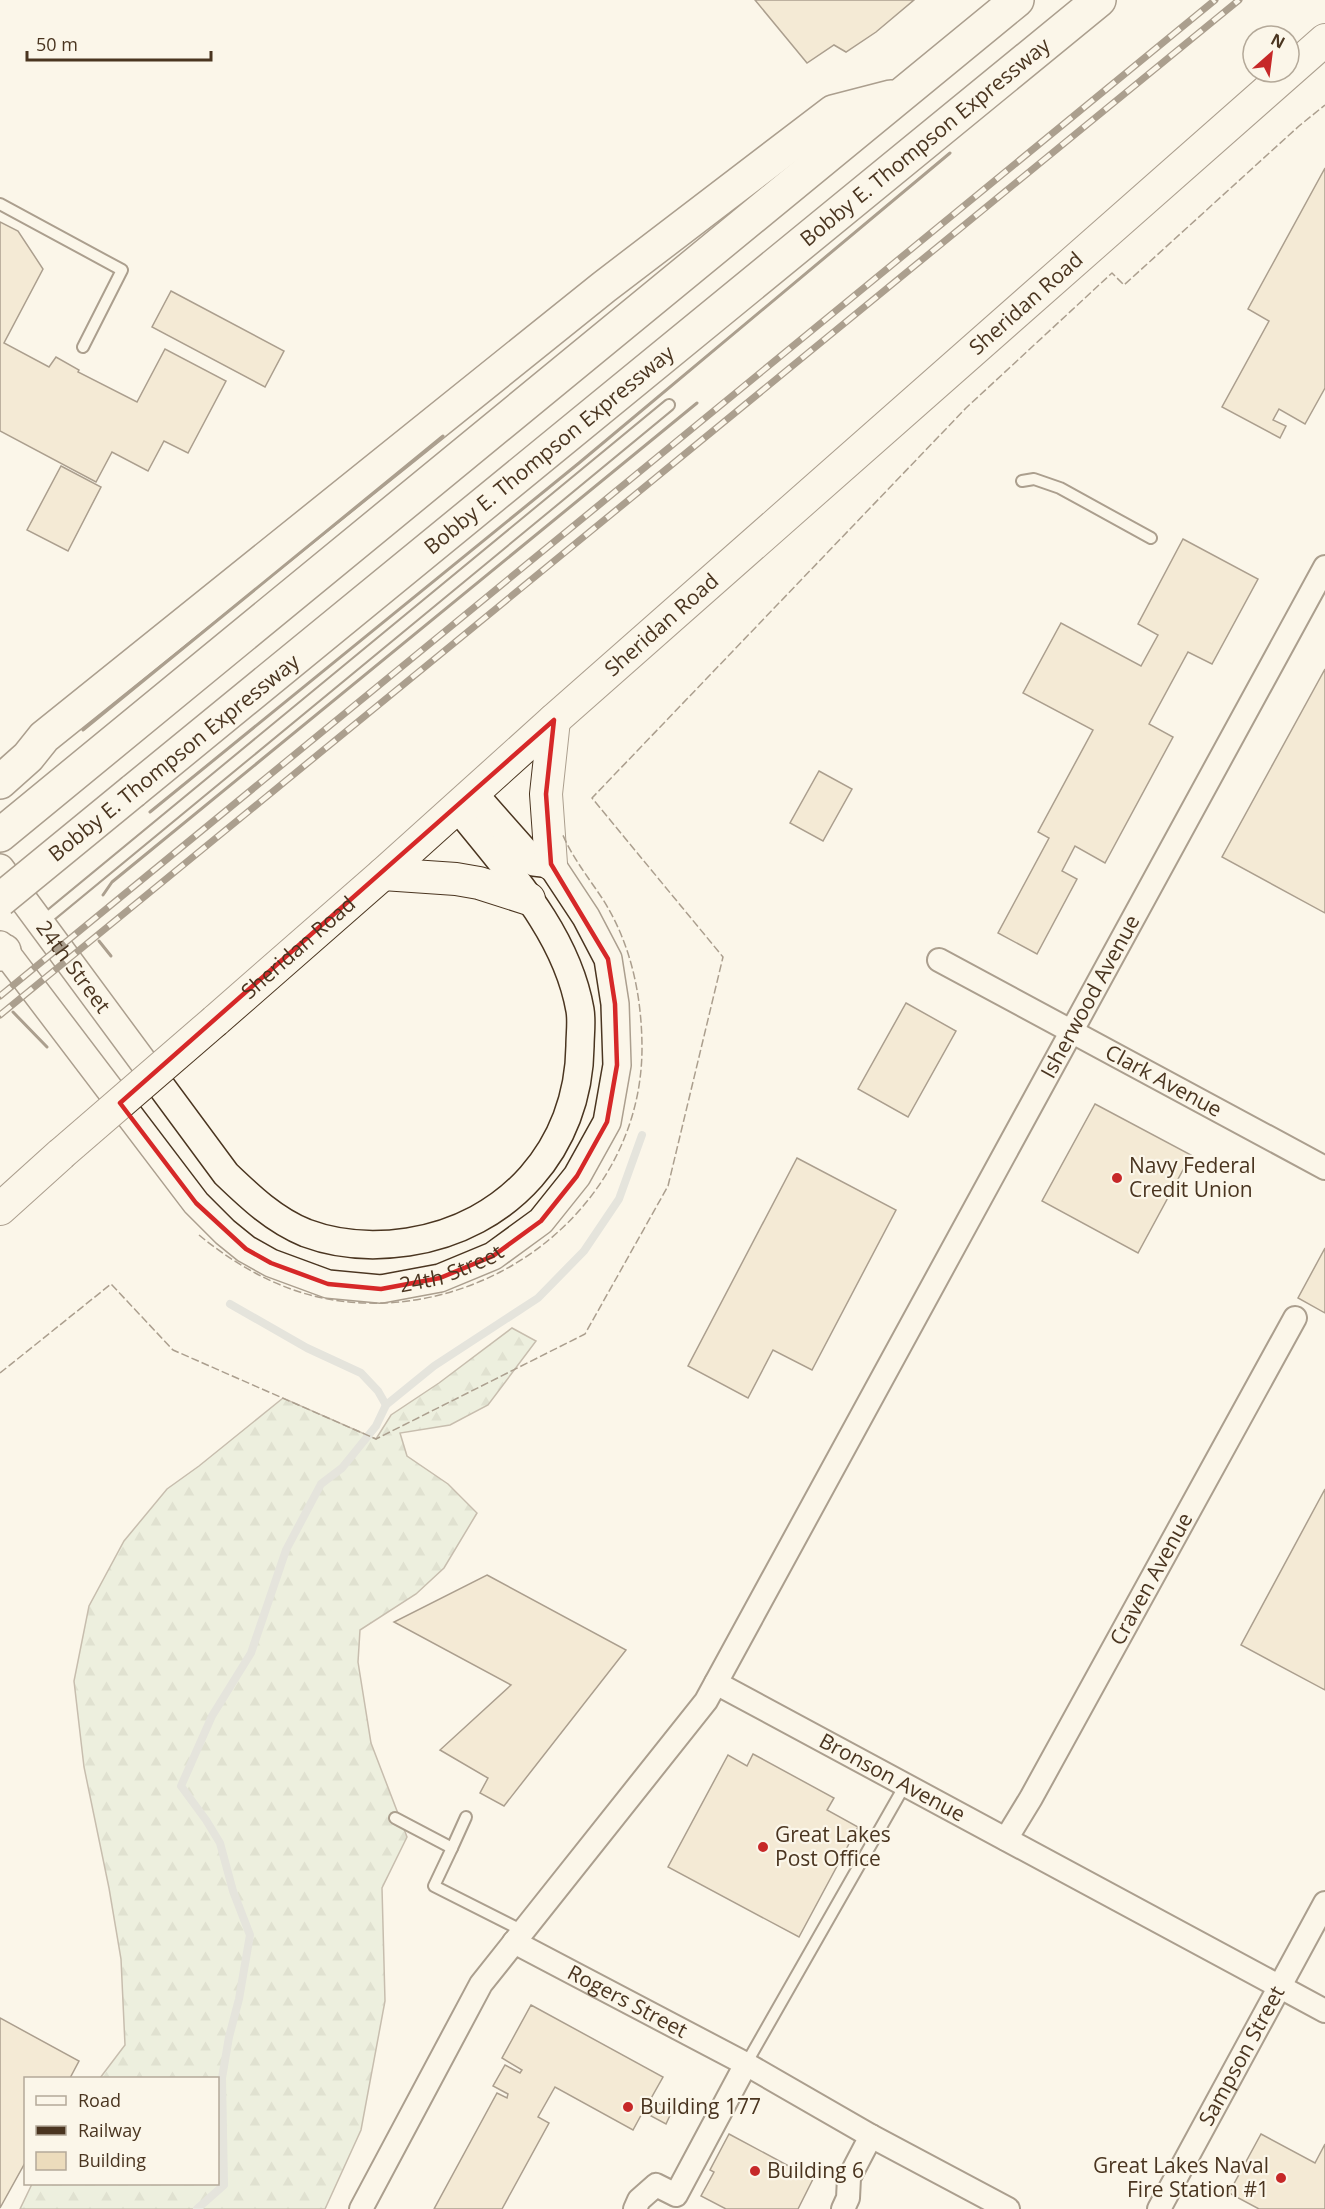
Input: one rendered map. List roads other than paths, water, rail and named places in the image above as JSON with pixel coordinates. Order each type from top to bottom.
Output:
[{"type":"highway","points":[[0,835],[1017,0]]},
{"type":"highway","name":"Bobby E. Thompson Expressway","points":[[0,900],[1099,0]]},
{"type":"highway","points":[[0,782],[28,757],[44,737],[595,294],[833,112],[902,94]]},
{"type":"highway","points":[[0,754],[44,737]]},
{"type":"main road","name":"Sheridan Road","points":[[0,1209],[383,874],[554,720],[1325,40]]},
{"type":"main road","points":[[551,864],[546,794],[554,720]]},
{"type":"main road","points":[[383,874],[456,879],[478,883],[530,899]]},
{"type":"street","name":"Isherwood Avenue","points":[[716,1683],[1325,567]]},
{"type":"street","name":"24th Street","points":[[0,868],[226,1174],[252,1200],[281,1220],[306,1233],[364,1245],[392,1244],[449,1233],[469,1224],[512,1197],[535,1173],[562,1131],[574,1099],[580,1062],[580,1011],[571,977],[552,932],[465,800]]},
{"type":"street","points":[[465,800],[534,862],[551,864]]},
{"type":"street","name":"24th Street","points":[[1,950],[196,1203],[225,1232],[246,1249],[272,1263],[328,1284],[381,1289],[440,1278],[494,1256],[541,1221],[578,1176],[607,1122],[617,1065],[615,1005],[608,959],[586,917],[551,864]]},
{"type":"street","name":"Clark Avenue","points":[[939,960],[1325,1168]]},
{"type":"street","name":"Craven Avenue","points":[[1006,1839],[1031,1798],[1295,1318]]},
{"type":"street","points":[[361,2209],[481,1984],[706,1701],[716,1683]]},
{"type":"street","name":"Bronson Avenue","points":[[716,1683],[1325,2012]]},
{"type":"street","name":"Sampson Street","points":[[1159,2209],[1325,1903]]},
{"type":"street","name":"Rogers Street","points":[[519,1937],[871,2136],[1008,2209]]},
{"type":"street","points":[[635,2209],[639,2200],[656,2185],[676,2195],[746,2064]]},
{"type":"street","points":[[843,2209],[848,2198],[849,2178],[871,2136]]},
{"type":"lane","points":[[0,204],[122,270],[83,347]]},
{"type":"lane","points":[[41,923],[669,405]]},
{"type":"lane","points":[[1022,481],[1034,479],[1060,488],[1151,538]]},
{"type":"lane","points":[[746,2064],[905,1785]]},
{"type":"lane","points":[[466,1817],[434,1886],[519,1937]]},
{"type":"lane","points":[[395,1818],[452,1848]]},
{"type":"waterway","points":[[197,2209],[224,2185],[222,2078],[250,1935],[233,1891],[220,1843],[181,1786],[212,1716],[251,1653],[286,1550],[321,1484],[342,1468],[376,1426],[386,1405],[434,1366],[538,1298],[584,1251],[619,1199],[642,1135]]},
{"type":"waterway","points":[[230,1304],[307,1348],[361,1373],[378,1391],[386,1405]]},
{"type":"railway","points":[[0,996],[1215,0]]},
{"type":"railway","points":[[0,1015],[1239,0]]},
{"type":"place","name":"Navy Federal Credit Union","points":[[1117,1178]]},
{"type":"place","name":"Great Lakes Post Office","points":[[763,1847]]},
{"type":"place","name":"Building 177","points":[[628,2107]]},
{"type":"place","name":"Building 6","points":[[755,2171]]},
{"type":"place","name":"Great Lakes Naval Fire Station #1","points":[[1281,2178]]}]
